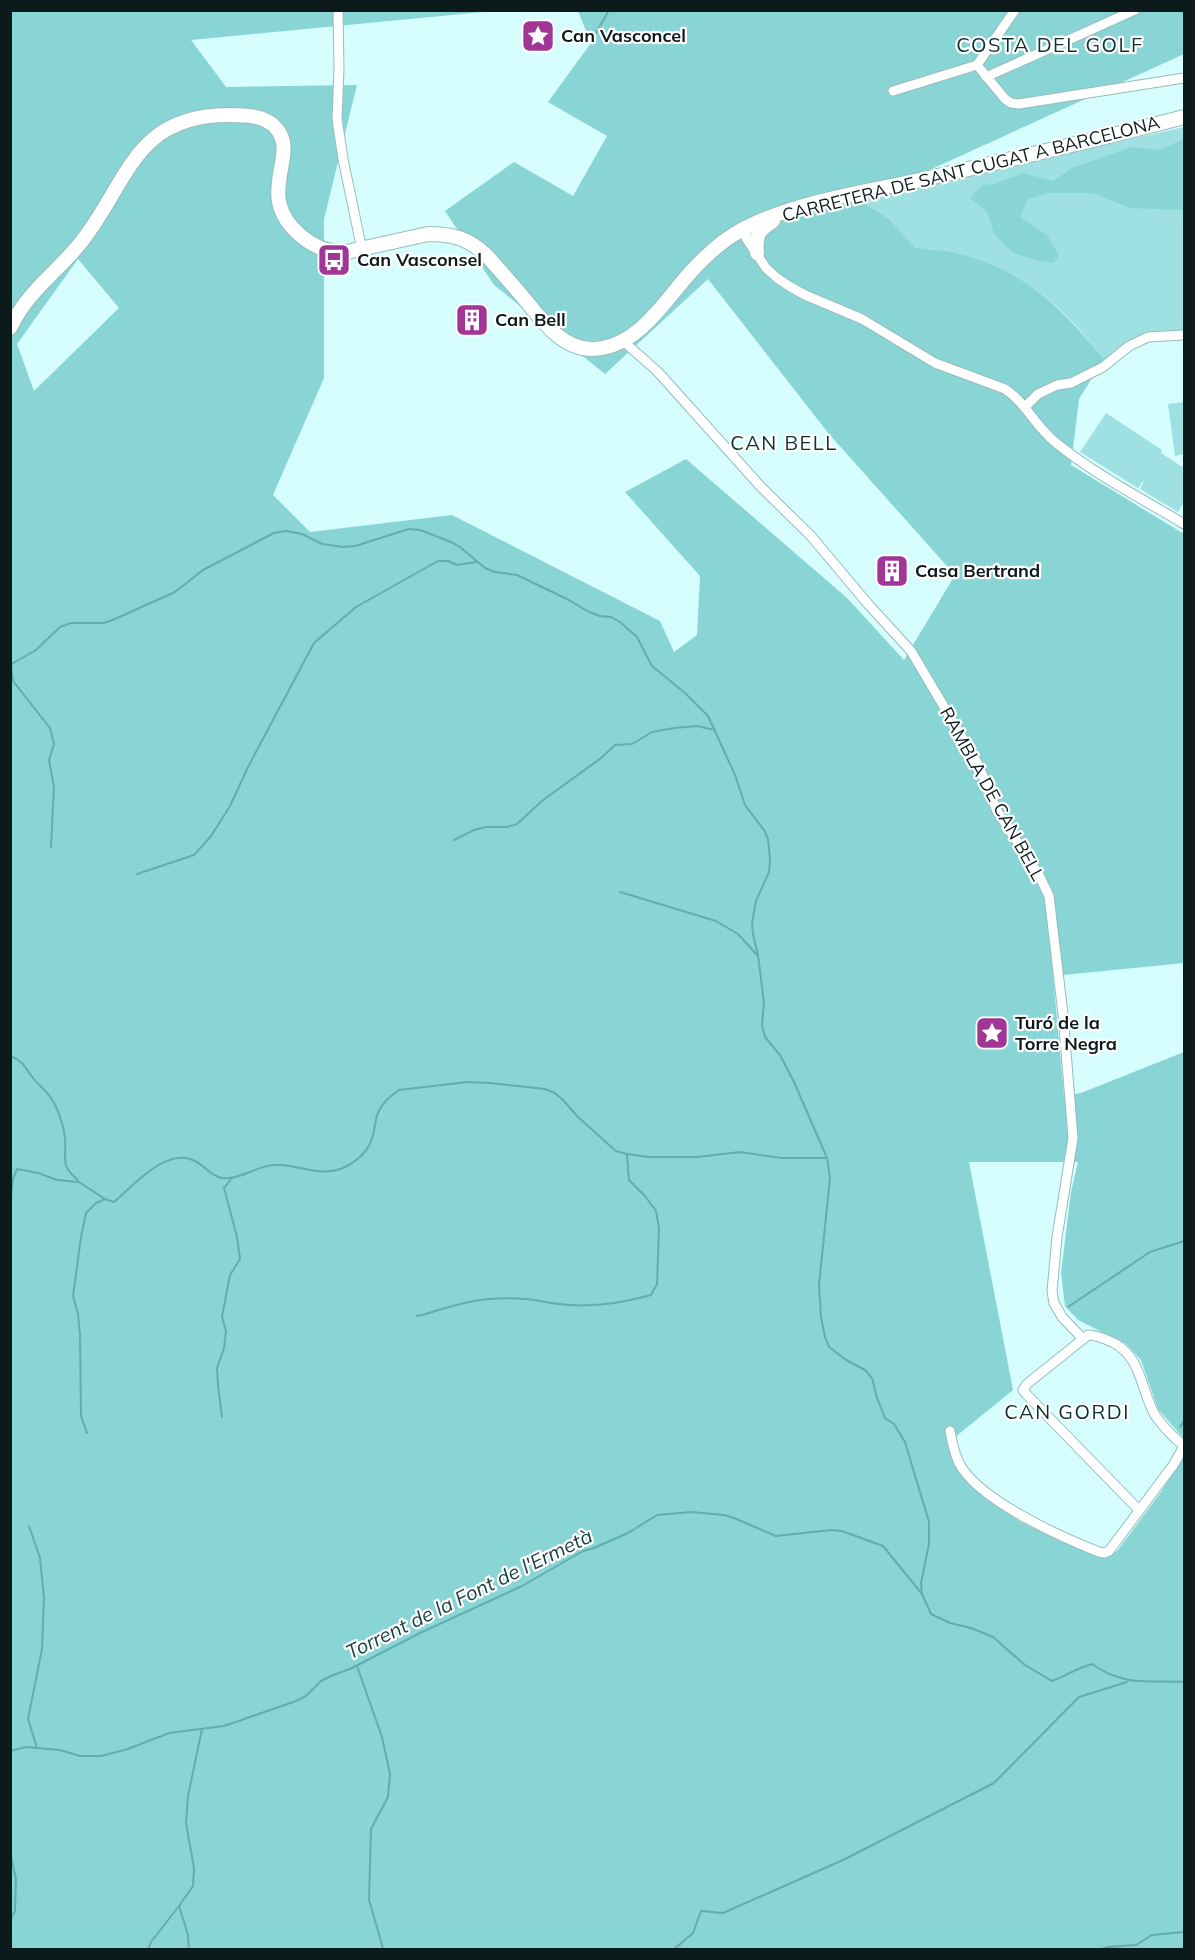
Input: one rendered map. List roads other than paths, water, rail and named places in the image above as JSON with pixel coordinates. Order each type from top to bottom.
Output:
[{"type":"main road","name":"CARRETERA DE SANT CUGAT A BARCELONA","points":[[10,328],[28,298],[88,233],[144,146],[173,127],[205,117],[250,116],[275,126],[280,135],[283,151],[277,187],[278,201],[283,216],[305,239],[321,249],[342,253],[428,234],[459,237],[476,246],[486,255],[561,338],[577,346],[591,349],[601,348],[631,336],[646,324],[690,273],[719,244],[788,212],[837,198],[1185,117]]},
{"type":"main road","points":[[756,253],[757,236],[788,212]]},
{"type":"main road","points":[[742,233],[752,236],[756,253]]},
{"type":"street","points":[[338,10],[337,119],[362,250]]},
{"type":"street","points":[[892,91],[976,65],[1015,10]]},
{"type":"street","points":[[986,77],[1135,10]]},
{"type":"street","points":[[976,65],[1005,99],[1011,103],[1020,104],[1185,78]]},
{"type":"street","points":[[756,253],[766,268],[805,295],[862,319],[935,363],[1005,389],[1025,407],[1039,427],[1070,454],[1185,524]]},
{"type":"street","points":[[1025,407],[1038,394],[1071,383],[1104,367],[1130,346],[1148,337],[1185,335]]},
{"type":"street","name":"RAMBLA DE CAN BELL","points":[[622,340],[658,372],[761,487],[811,536],[911,651],[978,764],[997,811],[1039,875],[1048,896],[1064,1014],[1073,1138],[1057,1237],[1052,1291],[1054,1303],[1062,1317],[1083,1339]]},
{"type":"street","points":[[950,1431],[960,1465],[996,1499],[1017,1514],[1047,1529],[1099,1552],[1109,1551],[1174,1464],[1184,1446],[1167,1430],[1155,1414],[1133,1361],[1123,1348],[1095,1335],[1088,1335],[1027,1384],[1023,1390],[1139,1510]]},
{"type":"waterway","points":[[596,33],[609,10]]},
{"type":"waterway","points":[[10,665],[36,650],[60,627],[71,623],[104,623],[115,619],[175,592],[203,570],[274,533],[286,531],[302,534],[322,544],[343,547],[355,546],[409,529],[420,530],[460,547],[485,568],[517,575],[589,612],[611,617],[620,622],[637,637],[652,666],[685,693],[708,716],[735,775],[745,805],[768,839],[769,872],[756,901],[752,923],[764,1003],[762,1025],[765,1037],[780,1055],[794,1082],[827,1158],[830,1178],[819,1285],[825,1337],[829,1347],[846,1360],[865,1370],[872,1378],[885,1418],[894,1424],[905,1442],[929,1522],[929,1544],[921,1583],[922,1594],[931,1614],[950,1623],[993,1637],[1025,1665],[1052,1681],[1092,1664],[1115,1676],[1136,1681],[1184,1682]]},
{"type":"waterway","points":[[137,874],[194,855],[211,836],[230,806],[248,767],[314,643],[356,607],[438,561],[448,561],[457,565],[476,562]]},
{"type":"waterway","points":[[11,665],[13,681],[50,728],[54,744],[49,760],[54,787],[51,847]]},
{"type":"waterway","points":[[454,840],[474,830],[517,824],[542,801],[615,745],[632,744],[652,732],[674,728],[697,726],[715,730]]},
{"type":"waterway","points":[[620,892],[716,921],[738,934],[758,956]]},
{"type":"waterway","points":[[10,1056],[21,1063],[52,1099],[64,1130],[66,1165],[78,1180]]},
{"type":"waterway","points":[[10,1205],[13,1179],[17,1169],[57,1180],[79,1182],[105,1199],[114,1202],[141,1178],[162,1163],[173,1159],[184,1158],[195,1161],[222,1178],[237,1177],[272,1165],[319,1171],[343,1168],[366,1151],[380,1109],[399,1090],[467,1082],[545,1089],[555,1093],[616,1151],[627,1154],[649,1157],[697,1157],[740,1152],[782,1158],[827,1158]]},
{"type":"waterway","points":[[417,1316],[489,1299],[521,1299],[559,1304],[594,1305],[651,1295],[657,1284],[659,1228],[656,1211],[629,1180],[627,1155]]},
{"type":"waterway","points":[[222,1417],[217,1368],[224,1348],[226,1331],[222,1317],[230,1275],[240,1259],[237,1237],[224,1188],[232,1178]]},
{"type":"waterway","points":[[87,1433],[81,1416],[80,1335],[73,1296],[86,1213],[96,1203],[105,1199]]},
{"type":"waterway","points":[[1068,1307],[1150,1252],[1184,1241]]},
{"type":"waterway","points":[[1180,1427],[1184,1421]]},
{"type":"waterway","name":"Torrent de la Font de l'Ermetà","points":[[10,1751],[26,1747],[60,1750],[80,1756],[101,1756],[128,1749],[169,1733],[224,1726],[296,1701],[306,1696],[321,1681],[522,1586],[583,1551],[628,1533],[657,1515],[691,1512],[724,1515],[776,1536],[831,1530],[842,1531],[883,1546],[922,1594]]},
{"type":"waterway","points":[[29,1526],[40,1558],[44,1598],[42,1649],[28,1719],[37,1748]]},
{"type":"waterway","points":[[357,1666],[382,1737],[390,1774],[388,1797],[371,1829],[369,1900],[383,1948]]},
{"type":"waterway","points":[[673,1950],[693,1933],[701,1911],[723,1913],[843,1860],[994,1783],[1079,1697],[1127,1682]]},
{"type":"waterway","points":[[189,1950],[188,1935],[179,1906],[193,1886],[194,1868],[186,1823],[188,1796],[202,1729]]},
{"type":"waterway","points":[[10,1853],[16,1879],[15,1911],[10,1920]]},
{"type":"waterway","points":[[148,1950],[151,1942],[179,1906]]},
{"type":"waterway","points":[[1098,1950],[1136,1945],[1152,1935],[1184,1932]]},
{"type":"place","name":"Can Vasconcel","points":[[538,36]]},
{"type":"place","name":"Can Vasconsel","points":[[334,260]]},
{"type":"place","name":"Can Bell","points":[[472,320]]},
{"type":"place","name":"Casa Bertrand","points":[[892,571]]},
{"type":"place","name":"Turó de la Torre Negra","points":[[992,1033]]},
{"type":"district","name":"COSTA DEL GOLF","points":[[1050,45]]},
{"type":"district","name":"CAN BELL","points":[[784,443]]},
{"type":"district","name":"CAN GORDI","points":[[1067,1412]]}]
